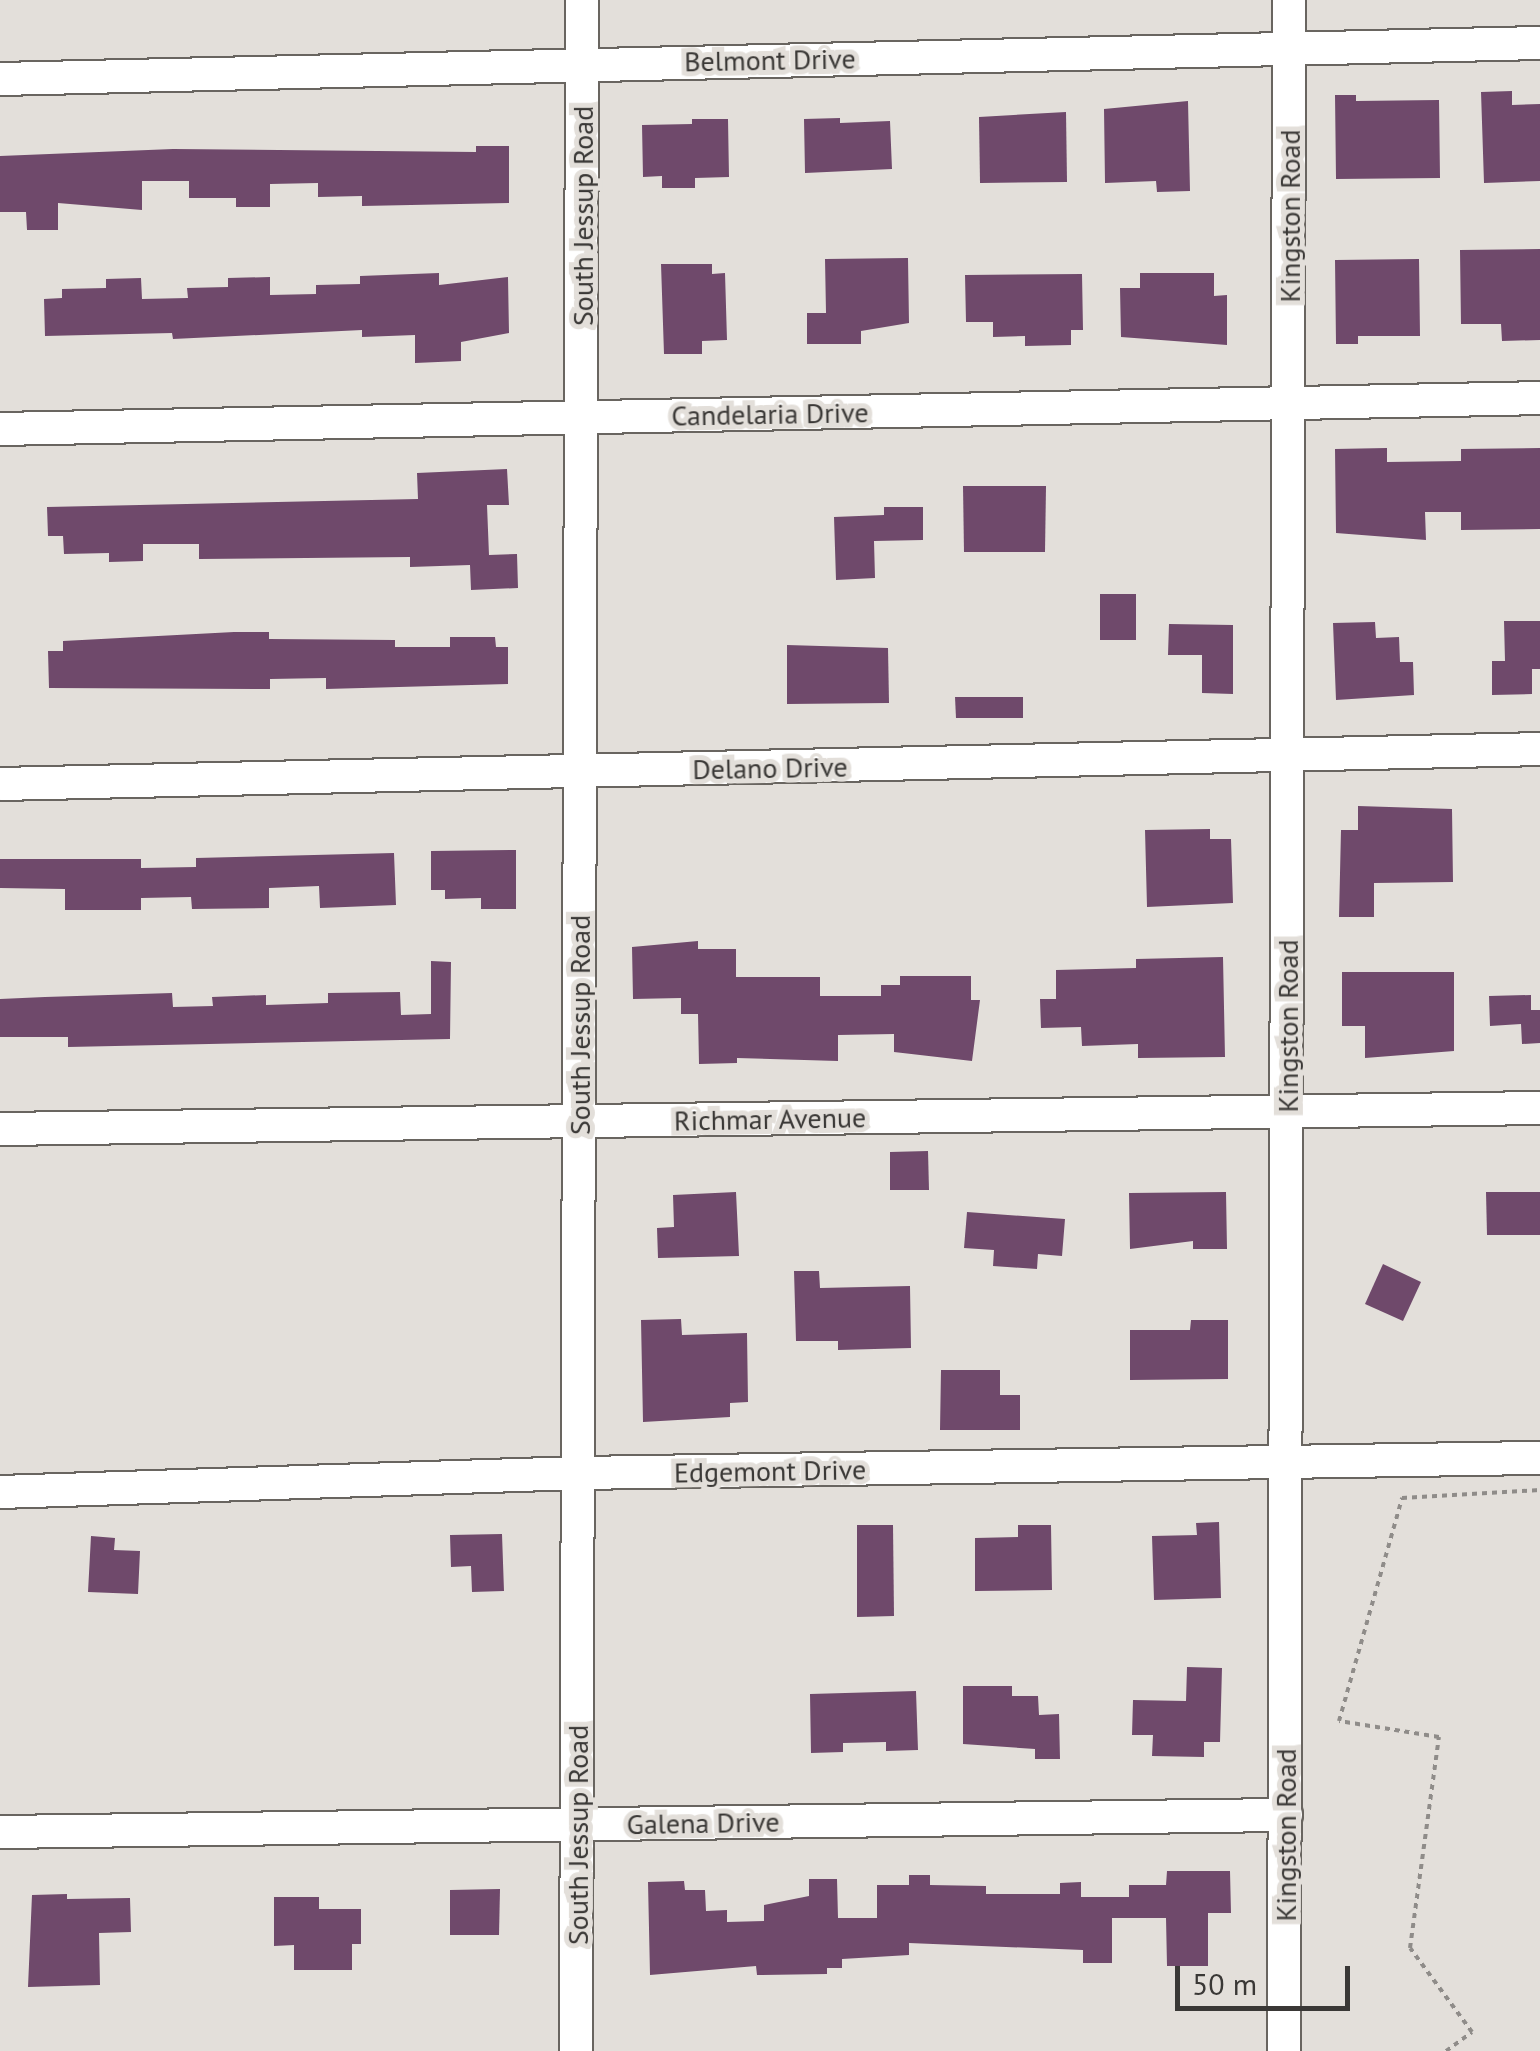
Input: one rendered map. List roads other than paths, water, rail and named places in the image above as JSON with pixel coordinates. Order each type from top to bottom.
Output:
[{"type":"street","name":"South Jessup Road","points":[[576,2051],[582,0]]},
{"type":"street","name":"Kingston Road","points":[[1284,2051],[1290,1464],[1289,0]]},
{"type":"street","name":"Belmont Drive","points":[[0,78],[1540,44]]},
{"type":"street","name":"Candelaria Drive","points":[[0,429],[1540,398]]},
{"type":"street","name":"Delano Drive","points":[[0,784],[1540,749]]},
{"type":"street","name":"Richmar Avenue","points":[[0,1129],[1540,1108]]},
{"type":"street","name":"Edgemont Drive","points":[[0,1492],[580,1473],[1540,1458]]},
{"type":"street","name":"Galena Drive","points":[[0,1832],[1286,1816]]}]
